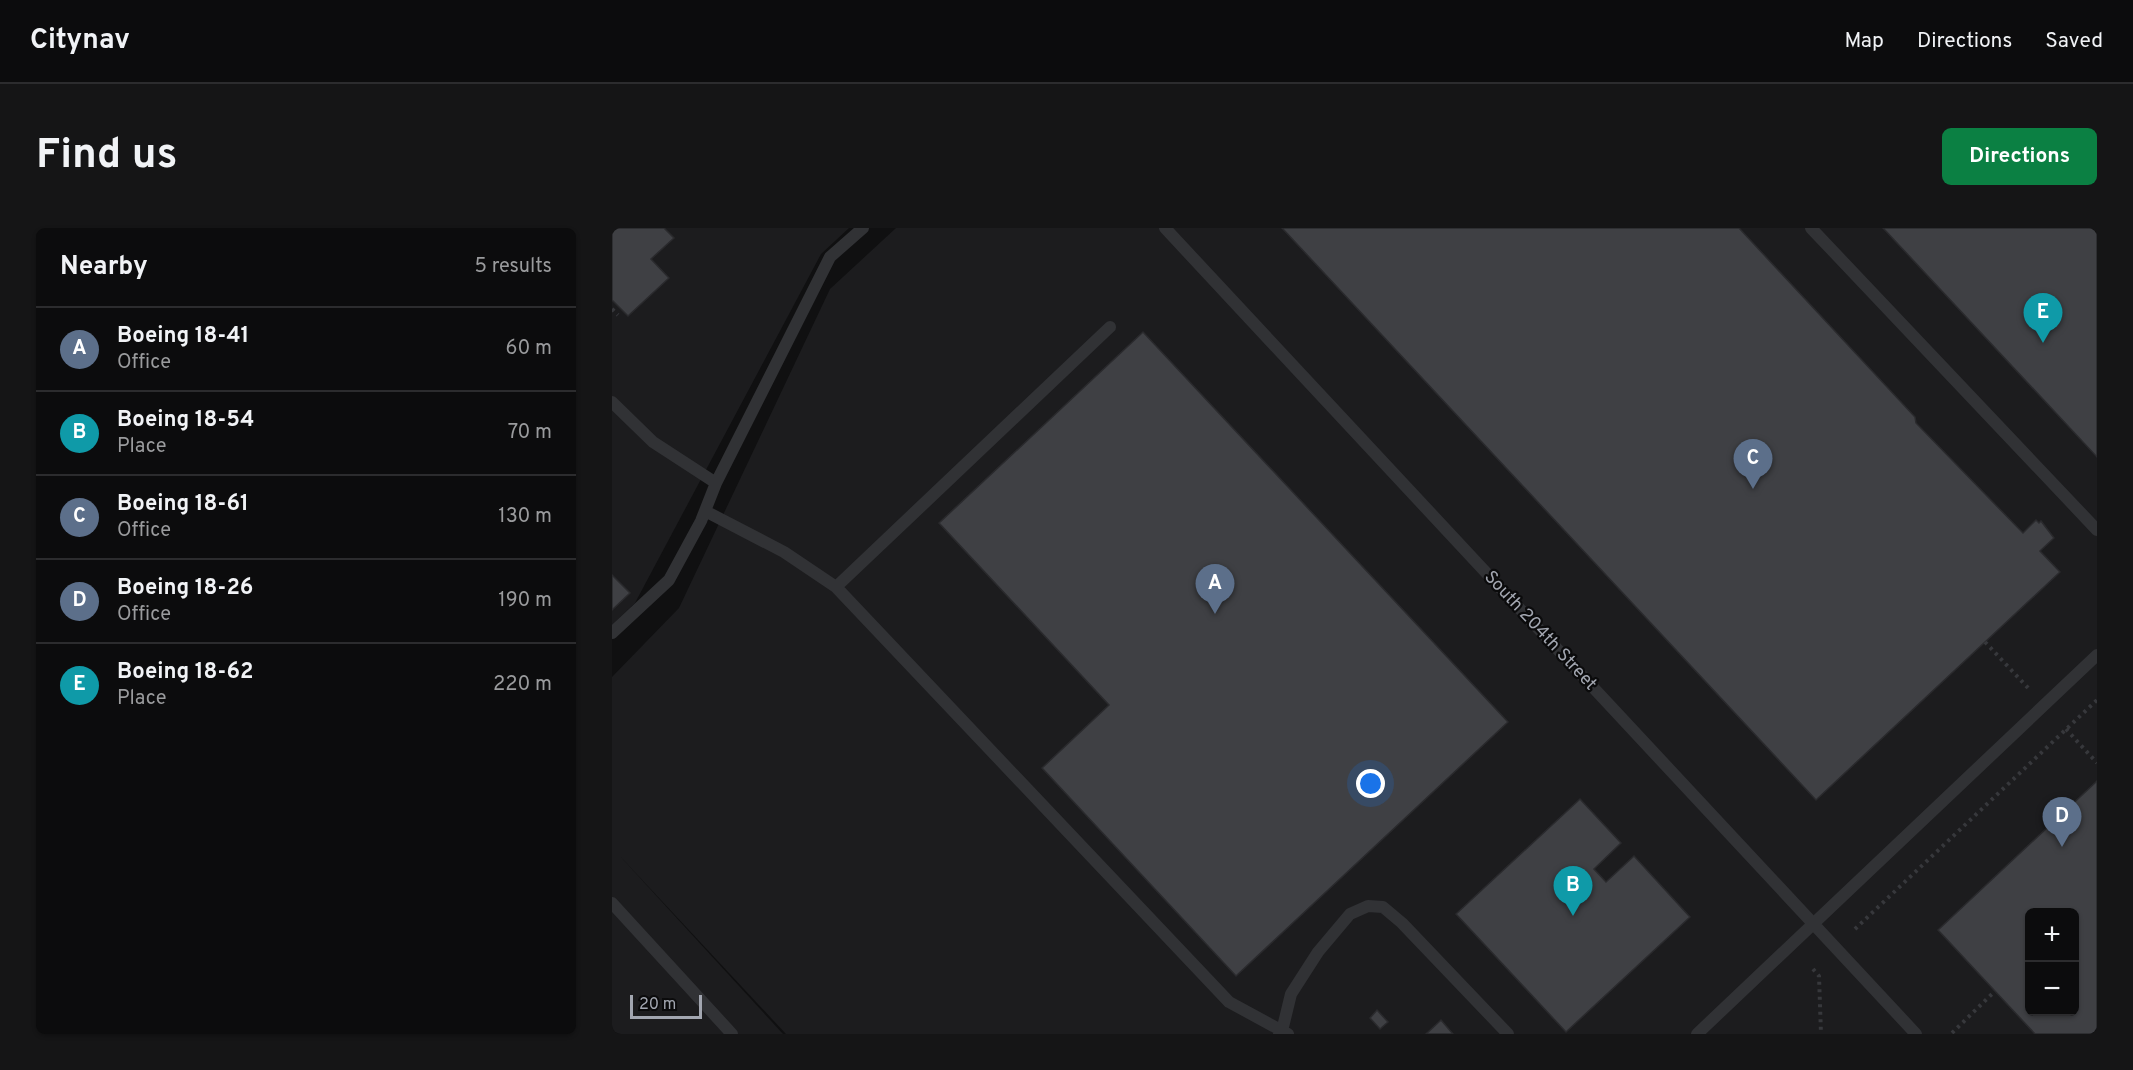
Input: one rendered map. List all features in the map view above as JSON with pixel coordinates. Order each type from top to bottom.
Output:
[{"type":"lane","points":[[612,633],[669,580],[830,257],[863,228]]},
{"type":"lane","name":"South 204th Street","points":[[1165,228],[1916,1034]]},
{"type":"lane","points":[[1811,228],[2097,530]]},
{"type":"lane","points":[[836,587],[1110,327]]},
{"type":"lane","points":[[612,402],[653,442],[716,483]]},
{"type":"lane","points":[[705,511],[784,552],[836,587],[1229,1002],[1283,1033],[1291,994],[1318,952],[1350,914],[1368,906],[1383,907],[1402,923],[1508,1034]]},
{"type":"lane","points":[[1696,1034],[2097,655]]},
{"type":"lane","points":[[612,903],[732,1034]]},
{"type":"path","points":[[612,309],[618,315]]},
{"type":"path","points":[[1985,642],[2030,690]]},
{"type":"path","points":[[1855,929],[2097,700]]},
{"type":"path","points":[[2066,729],[2097,763]]},
{"type":"path","points":[[1813,969],[1819,976],[1821,1034]]},
{"type":"path","points":[[1952,1033],[1995,991]]},
{"type":"shaded area","points":[[612,228],[849,228],[821,254],[635,603],[612,625]]},
{"type":"shaded area","points":[[896,228],[2097,228],[2097,1034],[786,1034],[618,854],[783,1034],[612,1034],[612,677],[679,608],[830,289]]},
{"type":"building","points":[[612,228],[664,228],[674,238],[651,259],[669,278],[628,316],[612,300]]},
{"type":"building","points":[[1282,228],[1739,228],[1915,417],[1916,423],[2023,533],[2036,520],[2039,523],[2041,521],[2054,538],[2040,551],[2060,572],[1816,800]]},
{"type":"building","points":[[1883,228],[2097,228],[2097,457]]},
{"type":"building","points":[[1143,332],[1508,722],[1236,976],[1042,768],[1109,705],[939,523]]},
{"type":"building","points":[[612,575],[630,593],[612,610]]},
{"type":"building","points":[[2097,781],[2097,1034],[2035,1034],[1938,930]]},
{"type":"building","points":[[1580,799],[1621,843],[1594,869],[1606,882],[1634,856],[1690,917],[1566,1032],[1456,914]]},
{"type":"building","points":[[1377,1010],[1388,1022],[1380,1029],[1370,1018]]},
{"type":"building","points":[[1441,1020],[1453,1034],[1426,1034]]},
{"type":"place","name":"Boeing 18-62","points":[[2043,343]]},
{"type":"place","name":"Boeing 18-61","points":[[1753,489]]},
{"type":"place","name":"Boeing 18-41","points":[[1215,614]]},
{"type":"place","name":"Boeing 18-26","points":[[2062,847]]},
{"type":"place","name":"Boeing 18-54","points":[[1573,916]]}]
